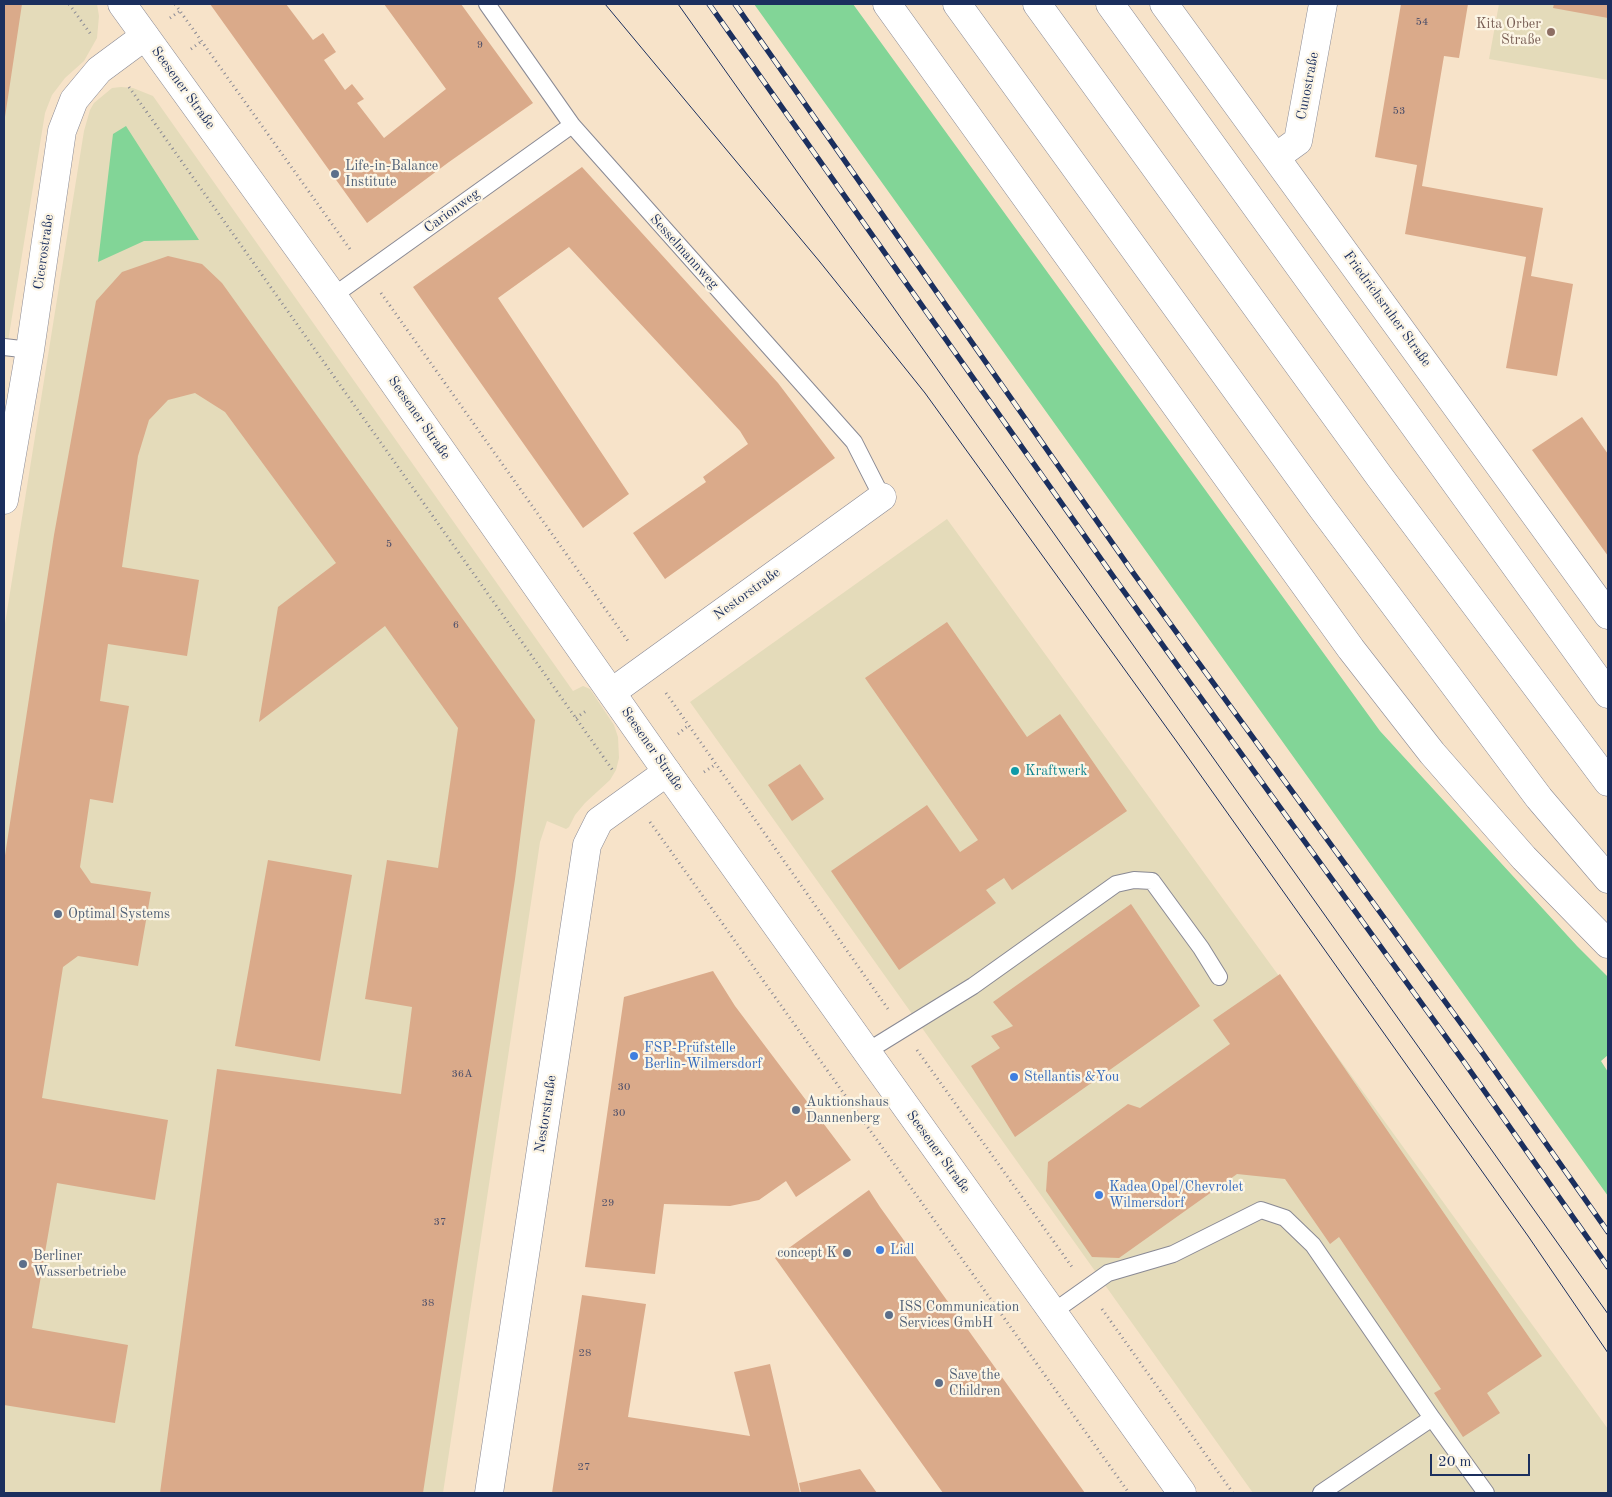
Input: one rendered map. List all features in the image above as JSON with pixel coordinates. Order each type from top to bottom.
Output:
[{"type":"main road","name":"Seesener Straße","points":[[122,4],[333,296],[866,1052],[1182,1493]]},
{"type":"main road","points":[[887,4],[1357,656],[1432,753],[1524,858],[1608,944]]},
{"type":"main road","points":[[957,4],[1322,508],[1539,798],[1608,879]]},
{"type":"main road","points":[[1037,4],[1373,468],[1608,782]]},
{"type":"main road","points":[[1110,4],[1608,694]]},
{"type":"main road","name":"Friedrichsruher Straße","points":[[1164,4],[1608,615]]},
{"type":"main road","name":"Cunostraße","points":[[1276,157],[1298,141],[1323,4]]},
{"type":"main road","name":"Cicerostraße","points":[[4,500],[17,349],[62,132],[74,100],[99,70],[145,36]]},
{"type":"main road","name":"Nestorstraße","points":[[612,692],[882,497]]},
{"type":"main road","name":"Nestorstraße","points":[[488,1493],[586,845],[599,821],[668,772]]},
{"type":"lane","name":"Sesselmannweg","points":[[487,4],[572,125],[854,442],[882,497]]},
{"type":"lane","name":"Carionweg","points":[[333,296],[572,125]]},
{"type":"lane","points":[[866,1052],[973,986],[1116,884],[1134,880],[1152,881],[1201,948],[1219,977]]},
{"type":"lane","points":[[1053,1312],[1108,1273],[1172,1254],[1261,1210],[1285,1218],[1313,1245],[1486,1493]]},
{"type":"lane","points":[[1321,1493],[1432,1418]]},
{"type":"path","points":[[69,4],[95,41]]},
{"type":"path","points":[[175,4],[631,644]]},
{"type":"path","points":[[168,19],[180,11]]},
{"type":"path","points":[[191,49],[202,41]]},
{"type":"path","points":[[130,88],[614,772]]},
{"type":"path","points":[[663,689],[902,1029],[1233,1493]]},
{"type":"path","points":[[649,820],[1129,1493]]},
{"type":"shaded area","points":[[4,4],[97,4],[99,16],[97,38],[84,61],[65,78],[52,95],[45,113],[4,366]]},
{"type":"shaded area","name":"Kita Orber Straße","points":[[1499,4],[1608,4],[1608,80],[1489,59]]},
{"type":"shaded area","points":[[112,88],[133,88],[153,96],[573,691],[583,686],[590,689],[614,725],[618,737],[619,758],[616,770],[610,780],[585,803],[566,829],[547,821],[540,842],[443,1493],[4,1493],[4,630],[84,131],[94,103]]},
{"type":"shaded area","points":[[947,519],[1608,1429],[1608,1493],[1253,1493],[690,702]]},
{"type":"green space","points":[[754,4],[853,4],[1380,731],[1577,946],[1608,977],[1608,1055],[1601,1061],[1608,1072],[1608,1196]]},
{"type":"green space","points":[[126,126],[199,240],[144,241],[98,262],[113,134]]},
{"type":"building","points":[[4,4],[22,4],[5,117],[4,117]]},
{"type":"building","points":[[210,4],[286,4],[313,40],[323,33],[336,52],[324,60],[345,90],[352,84],[364,99],[357,103],[384,138],[446,89],[384,4],[461,4],[533,103],[367,223]]},
{"type":"building","points":[[1401,4],[1468,4],[1459,58],[1444,56],[1422,186],[1543,208],[1531,276],[1573,284],[1557,376],[1506,368],[1526,257],[1405,234],[1417,165],[1375,157]]},
{"type":"building","points":[[1554,4],[1608,4],[1608,18],[1553,8]]},
{"type":"building","points":[[582,167],[778,383],[835,458],[665,579],[633,533],[706,482],[703,477],[748,444],[740,431],[569,247],[498,298],[629,494],[583,528],[413,287]]},
{"type":"building","points":[[168,256],[202,264],[222,283],[535,720],[515,879],[423,1493],[160,1493],[217,1069],[401,1094],[412,1007],[365,999],[387,860],[438,868],[458,728],[385,626],[259,722],[278,607],[336,563],[225,412],[195,393],[168,400],[149,420],[138,456],[122,567],[199,580],[187,656],[108,644],[100,701],[129,706],[113,803],[90,799],[80,867],[91,883],[151,892],[138,966],[78,956],[63,967],[42,1098],[168,1120],[155,1200],[57,1183],[32,1328],[128,1345],[115,1423],[4,1405],[4,862],[54,535],[96,301],[122,272]]},
{"type":"building","points":[[1582,417],[1608,454],[1608,556],[1532,450]]},
{"type":"building","name":"Kraftwerk","points":[[947,622],[1027,737],[1060,714],[1127,811],[1012,890],[1004,878],[986,890],[996,903],[899,970],[831,871],[927,805],[960,852],[978,840],[865,678]]},
{"type":"building","points":[[800,764],[824,799],[792,821],[768,785]]},
{"type":"building","points":[[268,860],[352,875],[320,1061],[235,1046]]},
{"type":"building","points":[[1131,904],[1200,1006],[1015,1137],[971,1066],[1000,1048],[991,1036],[1013,1026],[993,1002]]},
{"type":"building","points":[[713,971],[735,1006],[851,1160],[796,1197],[786,1181],[759,1200],[730,1206],[664,1204],[655,1274],[585,1267],[624,997]]},
{"type":"building","points":[[1280,974],[1542,1356],[1487,1393],[1500,1413],[1463,1437],[1434,1393],[1441,1389],[1339,1237],[1330,1244],[1285,1179],[1237,1174],[1119,1258],[1092,1257],[1046,1191],[1048,1162],[1128,1104],[1140,1108],[1230,1044],[1213,1020]]},
{"type":"building","points":[[869,1190],[1085,1493],[943,1493],[775,1258]]},
{"type":"building","points":[[582,1295],[646,1304],[628,1417],[750,1436],[734,1372],[770,1364],[800,1493],[552,1493]]},
{"type":"building","points":[[860,1469],[877,1493],[801,1493],[799,1483]]},
{"type":"tram line","points":[[605,4],[820,262],[925,393],[1177,742],[1528,1236],[1608,1353]]},
{"type":"tram line","points":[[678,4],[1608,1314]]},
{"type":"railway","points":[[709,4],[1120,586],[1464,1062],[1608,1267]]},
{"type":"railway","points":[[735,4],[1134,574],[1481,1051],[1608,1232]]},
{"type":"place","name":"Kita Orber Straße","points":[[1551,32]]},
{"type":"place","name":"Life-in-Balance Institute","points":[[335,174]]},
{"type":"place","name":"Kraftwerk","points":[[1015,771]]},
{"type":"place","name":"Optimal Systems","points":[[58,914]]},
{"type":"place","name":"FSP-Prüfstelle Berlin-Wilmersdorf","points":[[634,1056]]},
{"type":"place","name":"Stellantis &You","points":[[1014,1077]]},
{"type":"place","name":"Auktionshaus Dannenberg","points":[[796,1110]]},
{"type":"place","name":"Kadea Opel/Chevrolet Wilmersdorf","points":[[1099,1195]]},
{"type":"place","name":"Lidl","points":[[880,1250]]},
{"type":"place","name":"concept K","points":[[847,1253]]},
{"type":"place","name":"Berliner Wasserbetriebe","points":[[23,1264]]},
{"type":"place","name":"ISS Communication Services GmbH","points":[[889,1315]]},
{"type":"place","name":"Save the Children","points":[[939,1383]]}]
